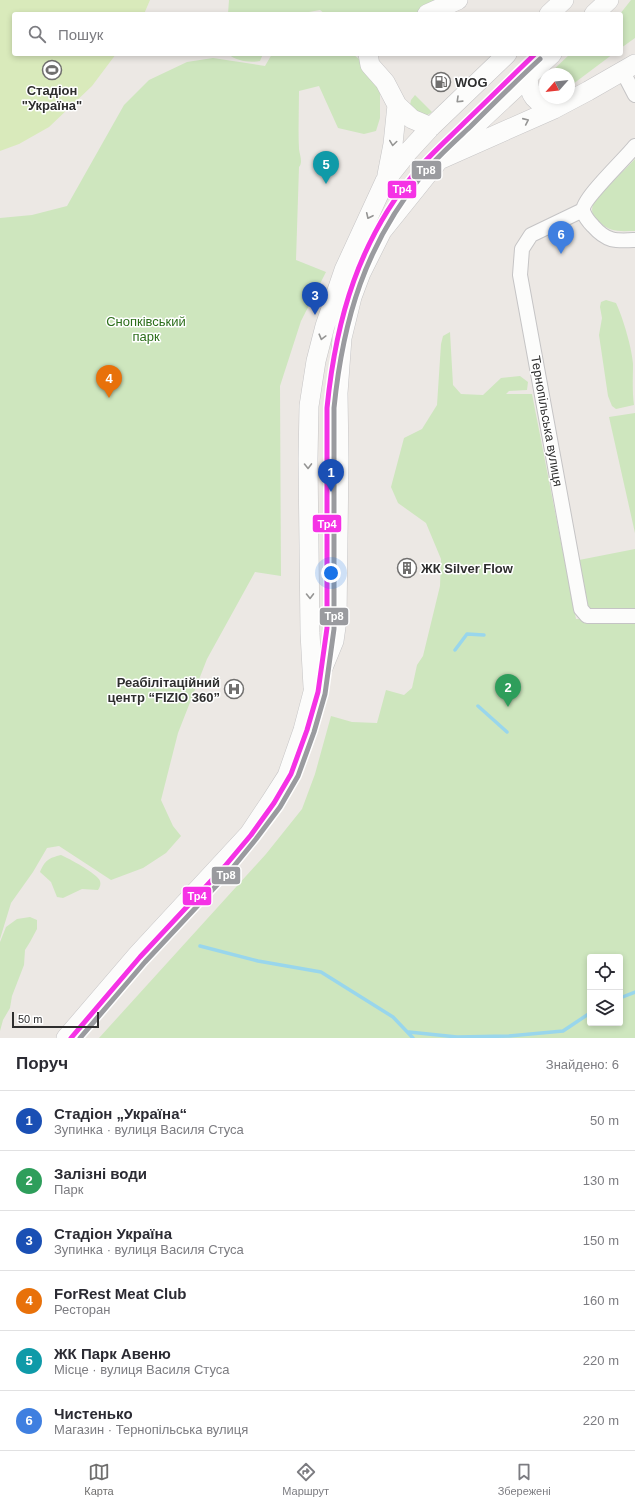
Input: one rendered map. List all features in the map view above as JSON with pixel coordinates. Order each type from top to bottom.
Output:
[{"type":"main road","points":[[431,12],[458,0]]},
{"type":"main road","points":[[596,12],[609,0]]},
{"type":"main road","points":[[368,56],[370,65],[385,82],[397,106],[412,119],[431,127]]},
{"type":"main road","points":[[385,181],[418,140],[505,56]]},
{"type":"main road","points":[[66,1038],[138,954],[249,834],[287,776],[303,730],[313,692],[334,641],[337,620],[339,459],[338,393],[342,338],[360,273],[382,231],[439,160],[550,56]]},
{"type":"main road","points":[[439,160],[554,109],[629,68]]},
{"type":"main road","points":[[528,76],[529,89],[534,98],[542,104],[554,109]]},
{"type":"main road","points":[[313,692],[310,633],[308,459],[309,406],[312,384],[316,361],[334,297],[344,270],[385,181],[392,152],[397,106]]},
{"type":"street","points":[[629,68],[635,95]]},
{"type":"street","points":[[635,146],[622,162],[596,188],[584,204],[583,210],[587,219],[600,234],[606,238],[614,240],[635,240]]},
{"type":"street","name":"Тернопільська вулиця","points":[[583,210],[531,235],[522,249],[520,275],[581,609],[586,616],[635,616]]},
{"type":"green space","name":"Стадіон \"Україна\"","points":[[0,0],[150,0],[145,12],[12,12],[12,56],[114,56],[92,86],[49,127],[19,144],[0,151]]},
{"type":"green space","points":[[229,0],[445,0],[419,12],[322,12],[320,10],[309,12],[228,12]]},
{"type":"green space","points":[[631,0],[635,0],[635,38],[623,47],[623,12],[622,12]]},
{"type":"green space","points":[[231,56],[262,56],[260,61],[252,62],[239,60]]},
{"type":"green space","name":"Снопківський парк","points":[[271,56],[355,56],[368,67],[380,86],[380,118],[376,131],[364,134],[338,128],[319,86],[299,91],[299,149],[301,161],[299,167],[296,260],[326,272],[301,321],[280,386],[281,576],[255,572],[207,659],[178,733],[161,800],[173,826],[181,836],[166,853],[143,868],[111,880],[59,846],[47,848],[33,872],[11,903],[0,939],[0,218],[32,215],[67,206],[124,105],[149,80],[187,62],[213,58],[265,66]]},
{"type":"green space","points":[[568,56],[610,56],[575,82],[575,68],[555,68]]},
{"type":"green space","points":[[415,95],[432,112],[423,118],[410,105],[411,100]]},
{"type":"green space","points":[[635,159],[635,231],[620,231],[607,228],[594,217],[592,210],[594,201]]},
{"type":"green space","points":[[606,300],[616,303],[619,309],[629,342],[633,364],[634,405],[616,409],[612,406],[608,396],[599,335],[602,318],[600,307],[601,302]]},
{"type":"green space","points":[[450,332],[453,385],[461,394],[483,395],[501,378],[520,376],[528,382],[527,390],[509,391],[506,394],[532,394],[576,619],[635,620],[635,1038],[99,1038],[266,854],[302,809],[315,774],[331,716],[352,722],[377,723],[386,690],[404,695],[412,688],[417,665],[423,656],[440,586],[441,559],[426,523],[398,503],[391,487],[404,438],[422,429],[437,405],[441,344],[443,336]]},
{"type":"green space","points":[[635,413],[635,533],[609,417]]},
{"type":"green space","points":[[635,549],[635,608],[588,609],[579,560]]},
{"type":"green space","points":[[61,855],[94,874],[100,881],[100,887],[98,890],[82,889],[63,898],[57,897],[51,882],[40,872],[48,860]]},
{"type":"green space","points":[[30,917],[37,920],[37,929],[25,950],[24,965],[12,996],[10,1008],[3,1020],[0,1031],[0,942],[6,927],[17,919]]},
{"type":"waterway","points":[[455,650],[467,634],[484,635]]},
{"type":"waterway","points":[[478,706],[507,732]]},
{"type":"waterway","points":[[200,946],[258,961],[321,972],[393,1017],[413,1038]]},
{"type":"waterway","points":[[623,997],[635,992]]},
{"type":"waterway","points":[[409,1032],[457,1037],[509,1036],[563,1031],[587,1015]]},
{"type":"transit line","name":"Тр4","points":[[71,1038],[140,957],[225,866],[251,835],[274,803],[291,774],[307,730],[318,692],[327,628],[327,408],[337,343],[344,311],[354,281],[380,223],[418,169],[533,56]]},
{"type":"transit line","name":"Тр8","points":[[80,1038],[145,962],[230,871],[280,807],[298,776],[314,732],[325,694],[334,629],[334,408],[344,344],[360,284],[386,228],[403,201],[423,174],[540,59]]},
{"type":"place","name":"Стадіон \"Україна\"","points":[[52,70]]},
{"type":"place","name":"WOG","points":[[441,82]]},
{"type":"place","name":"ЖК Парк Авеню","points":[[326,184]]},
{"type":"place","name":"Чистенько","points":[[561,254]]},
{"type":"place","name":"Стадіон Україна","points":[[315,315]]},
{"type":"place","name":"ForRest Meat Club","points":[[109,398]]},
{"type":"place","name":"Стадіон „Україна“","points":[[331,492]]},
{"type":"place","name":"ЖК Silver Flow","points":[[407,568]]},
{"type":"place","name":"Реабілітаційний центр “FIZIO 360”","points":[[234,689]]},
{"type":"place","name":"Залізні води","points":[[508,707]]}]
